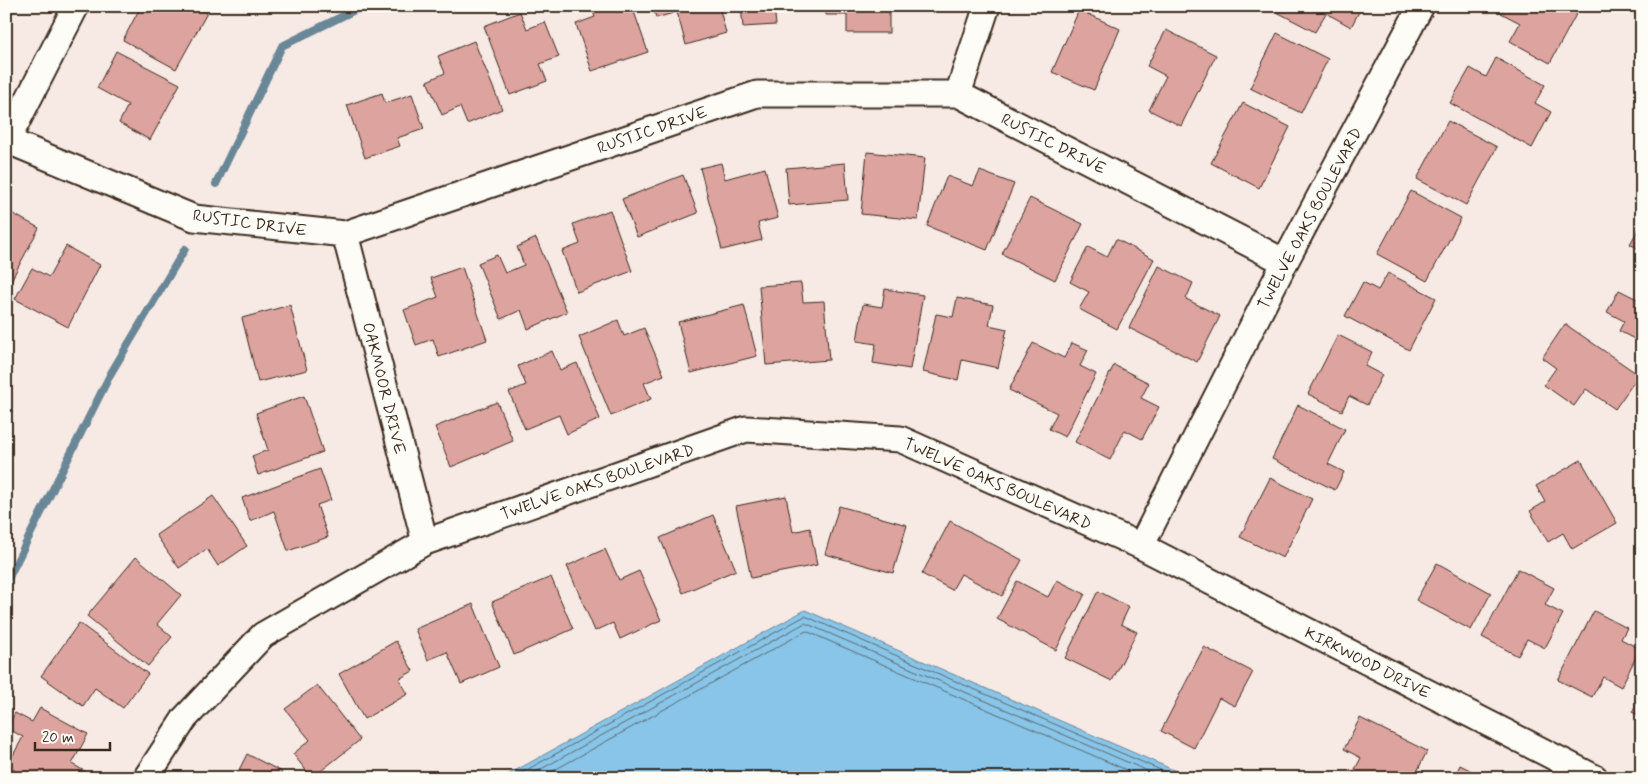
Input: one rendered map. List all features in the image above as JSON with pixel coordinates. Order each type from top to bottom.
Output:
[{"type":"street","points":[[7,140],[76,6]]},
{"type":"street","points":[[958,94],[987,6]]},
{"type":"street","name":"TWELVE OAKS BOULEVARD","points":[[146,778],[184,718],[264,634],[425,542],[746,429],[900,439],[1141,546],[1284,262],[1421,6]]},
{"type":"street","name":"RUSTIC DRIVE","points":[[7,140],[194,218],[346,234],[757,94],[958,94],[1284,262]]},
{"type":"street","name":"OAKMOOR DRIVE","points":[[346,234],[425,542]]},
{"type":"street","name":"KIRKWOOD DRIVE","points":[[1141,546],[1595,778]]},
{"type":"water","points":[[805,610],[1192,778],[502,778]]},
{"type":"building","points":[[141,6],[194,6],[207,13],[176,69],[123,40]]},
{"type":"building","points":[[591,6],[632,6],[648,52],[592,71],[576,24],[595,17]]},
{"type":"building","points":[[653,6],[719,6],[726,33],[686,45],[677,12],[656,18]]},
{"type":"building","points":[[741,6],[774,6],[776,25],[743,27]]},
{"type":"building","points":[[826,6],[889,6],[889,33],[847,33],[847,15],[826,15]]},
{"type":"building","points":[[1280,6],[1362,6],[1351,27],[1326,13],[1315,32],[1277,12]]},
{"type":"building","points":[[1505,6],[1580,7],[1550,63],[1510,41],[1520,23],[1501,13]]},
{"type":"building","points":[[1079,10],[1120,29],[1094,90],[1052,72]]},
{"type":"building","points":[[520,12],[527,29],[545,22],[559,57],[540,64],[547,81],[510,95],[484,26]]},
{"type":"building","points":[[1166,30],[1216,55],[1181,126],[1149,110],[1166,76],[1147,66]]},
{"type":"building","points":[[1277,33],[1328,59],[1301,113],[1250,88]]},
{"type":"building","points":[[474,41],[502,109],[467,124],[460,107],[442,115],[427,81],[445,73],[438,56]]},
{"type":"building","points":[[116,51],[180,84],[150,140],[119,123],[128,105],[97,88]]},
{"type":"building","points":[[1496,58],[1545,85],[1535,103],[1551,112],[1532,148],[1450,103],[1470,68],[1486,77]]},
{"type":"building","points":[[382,93],[385,103],[412,94],[424,129],[397,138],[400,146],[365,158],[347,105]]},
{"type":"building","points":[[1243,103],[1290,127],[1259,188],[1211,163]]},
{"type":"building","points":[[1448,121],[1497,147],[1466,205],[1417,179]]},
{"type":"building","points":[[867,152],[925,158],[918,220],[861,214]]},
{"type":"building","points":[[721,163],[725,179],[765,168],[778,218],[758,223],[762,240],[722,250],[700,168]]},
{"type":"building","points":[[845,163],[848,200],[789,205],[786,168]]},
{"type":"building","points":[[980,171],[1014,184],[987,250],[927,226],[947,176],[973,186]]},
{"type":"building","points":[[683,175],[698,213],[637,237],[622,199]]},
{"type":"building","points":[[1411,191],[1461,218],[1427,281],[1377,254]]},
{"type":"building","points":[[1030,198],[1083,224],[1055,280],[1002,254]]},
{"type":"building","points":[[6,210],[39,228],[6,290]]},
{"type":"building","points":[[610,210],[632,271],[577,292],[562,251],[580,244],[573,224]]},
{"type":"building","points":[[1642,223],[1642,251],[1630,244]]},
{"type":"building","points":[[536,238],[567,312],[528,329],[521,310],[501,319],[478,263],[497,255],[505,273],[524,265],[517,247]]},
{"type":"building","points":[[1116,239],[1154,259],[1117,329],[1079,309],[1089,292],[1070,282],[1088,247],[1107,257]]},
{"type":"building","points":[[66,246],[100,265],[68,327],[15,299],[32,268],[49,277]]},
{"type":"building","points":[[1159,266],[1193,283],[1186,299],[1220,316],[1197,362],[1129,328]]},
{"type":"building","points":[[462,267],[487,340],[439,357],[433,339],[416,345],[404,310],[438,297],[431,278]]},
{"type":"building","points":[[1388,273],[1436,298],[1409,350],[1345,316],[1363,282],[1378,290]]},
{"type":"building","points":[[801,283],[803,302],[824,301],[829,360],[766,365],[759,286]]},
{"type":"building","points":[[885,289],[923,295],[910,369],[873,363],[876,344],[857,341],[863,304],[882,307]]},
{"type":"building","points":[[1619,290],[1639,300],[1642,295],[1642,343],[1619,331],[1624,321],[1607,312]]},
{"type":"building","points":[[957,298],[993,305],[989,325],[1007,329],[998,368],[962,360],[958,380],[923,372],[936,314],[953,317]]},
{"type":"building","points":[[290,305],[307,370],[258,382],[242,318]]},
{"type":"building","points":[[744,305],[757,356],[691,373],[678,322]]},
{"type":"building","points":[[618,320],[624,336],[644,328],[664,375],[644,383],[651,399],[611,416],[579,337]]},
{"type":"building","points":[[1565,324],[1639,375],[1615,409],[1586,389],[1574,406],[1544,385],[1556,368],[1542,358]]},
{"type":"building","points":[[1338,335],[1372,352],[1365,366],[1382,375],[1367,405],[1349,396],[1342,411],[1308,394]]},
{"type":"building","points":[[1033,343],[1064,358],[1072,343],[1088,350],[1080,366],[1096,374],[1065,437],[1049,429],[1057,413],[1009,390]]},
{"type":"building","points":[[552,351],[560,370],[577,363],[600,419],[567,434],[559,415],[525,429],[509,392],[526,385],[518,366]]},
{"type":"building","points":[[1114,365],[1149,383],[1141,398],[1159,407],[1142,439],[1125,430],[1110,460],[1075,442]]},
{"type":"building","points":[[304,396],[323,452],[258,475],[252,456],[268,450],[256,413]]},
{"type":"building","points":[[497,402],[513,441],[451,467],[435,427]]},
{"type":"building","points":[[1298,405],[1345,429],[1328,464],[1344,472],[1335,490],[1272,459]]},
{"type":"building","points":[[1581,460],[1617,523],[1572,549],[1563,533],[1548,542],[1530,511],[1545,502],[1536,486]]},
{"type":"building","points":[[320,469],[331,500],[317,505],[328,537],[288,551],[274,511],[250,521],[242,498]]},
{"type":"building","points":[[1270,478],[1312,499],[1283,558],[1240,537]]},
{"type":"building","points":[[213,496],[247,546],[218,566],[207,549],[179,568],[156,535]]},
{"type":"building","points":[[786,496],[793,532],[810,528],[817,565],[751,578],[736,506]]},
{"type":"building","points":[[839,506],[907,525],[893,573],[825,554]]},
{"type":"building","points":[[713,515],[736,570],[683,593],[660,538]]},
{"type":"building","points":[[950,521],[1022,560],[1002,596],[961,574],[952,590],[922,574]]},
{"type":"building","points":[[605,549],[619,580],[639,571],[661,620],[620,639],[613,623],[595,631],[567,566]]},
{"type":"building","points":[[136,557],[181,595],[157,624],[172,637],[148,666],[87,616]]},
{"type":"building","points":[[1437,563],[1491,593],[1471,630],[1416,600]]},
{"type":"building","points":[[1518,569],[1554,588],[1545,605],[1563,614],[1545,648],[1527,639],[1518,656],[1482,637]]},
{"type":"building","points":[[551,577],[573,629],[514,655],[492,602]]},
{"type":"building","points":[[1057,580],[1085,594],[1056,650],[997,619],[1017,581],[1048,597]]},
{"type":"building","points":[[1098,591],[1129,607],[1121,624],[1137,632],[1112,681],[1065,658]]},
{"type":"building","points":[[473,604],[499,667],[461,684],[447,652],[428,660],[415,629]]},
{"type":"building","points":[[1594,611],[1627,628],[1621,639],[1640,649],[1621,687],[1603,677],[1592,697],[1558,680]]},
{"type":"building","points":[[79,623],[148,674],[123,708],[95,688],[83,706],[41,676]]},
{"type":"building","points":[[396,641],[413,671],[399,679],[408,694],[364,719],[339,674]]},
{"type":"building","points":[[1204,647],[1253,672],[1235,706],[1219,698],[1194,748],[1161,731]]},
{"type":"building","points":[[317,685],[360,740],[312,778],[293,754],[310,740],[285,709]]},
{"type":"building","points":[[1642,694],[1642,717],[1632,712]]},
{"type":"building","points":[[40,708],[88,734],[72,764],[88,773],[86,778],[28,778],[7,766],[23,737],[7,728],[15,713],[32,722]]},
{"type":"building","points":[[1360,718],[1427,751],[1414,778],[1361,778],[1353,773],[1361,758],[1344,749]]},
{"type":"building","points":[[247,754],[282,772],[279,778],[235,778]]},
{"type":"building","points":[[1460,765],[1486,778],[1454,778]]},
{"type":"waterway","points":[[216,184],[282,46],[363,6]]},
{"type":"waterway","points":[[6,583],[111,373],[185,249]]}]
